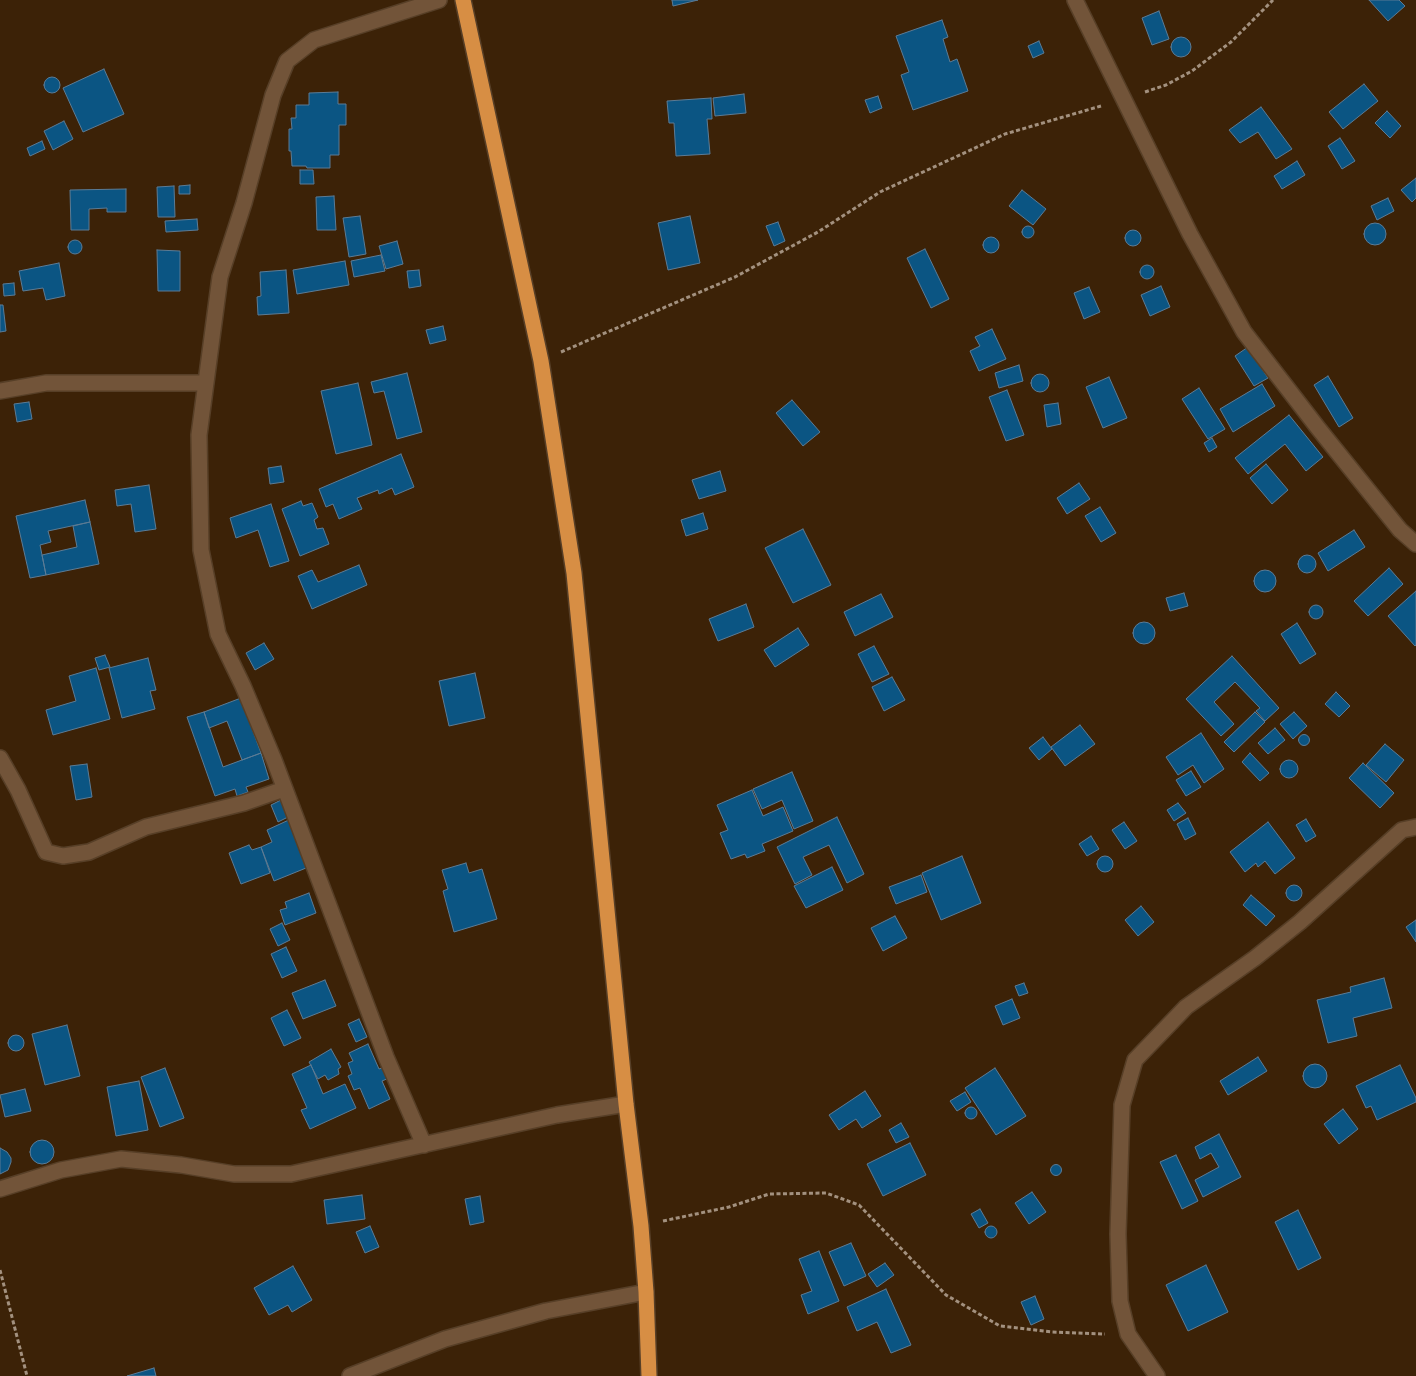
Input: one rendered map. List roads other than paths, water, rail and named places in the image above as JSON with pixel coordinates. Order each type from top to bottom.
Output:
[{"type":"highway","points":[[463,0],[541,361],[574,573],[626,1104],[641,1226],[649,1376]]},
{"type":"street","points":[[424,1145],[386,1057],[274,760],[243,686],[218,634],[201,550],[199,435],[220,277],[244,203],[273,95],[287,61],[314,40],[439,0]]},
{"type":"street","points":[[1075,0],[1190,234],[1244,332],[1394,523],[1416,544]]},
{"type":"street","points":[[0,391],[46,383],[206,383]]},
{"type":"street","points":[[0,758],[18,790],[46,852],[63,856],[90,852],[146,827],[244,803],[284,789]]},
{"type":"street","points":[[1157,1376],[1128,1334],[1120,1301],[1122,1105],[1135,1060],[1186,1007],[1300,922],[1402,830],[1416,826]]},
{"type":"street","points":[[0,1189],[61,1170],[121,1160],[181,1165],[234,1174],[291,1174],[556,1115],[626,1104]]},
{"type":"street","points":[[350,1376],[445,1339],[546,1311],[646,1292]]}]
